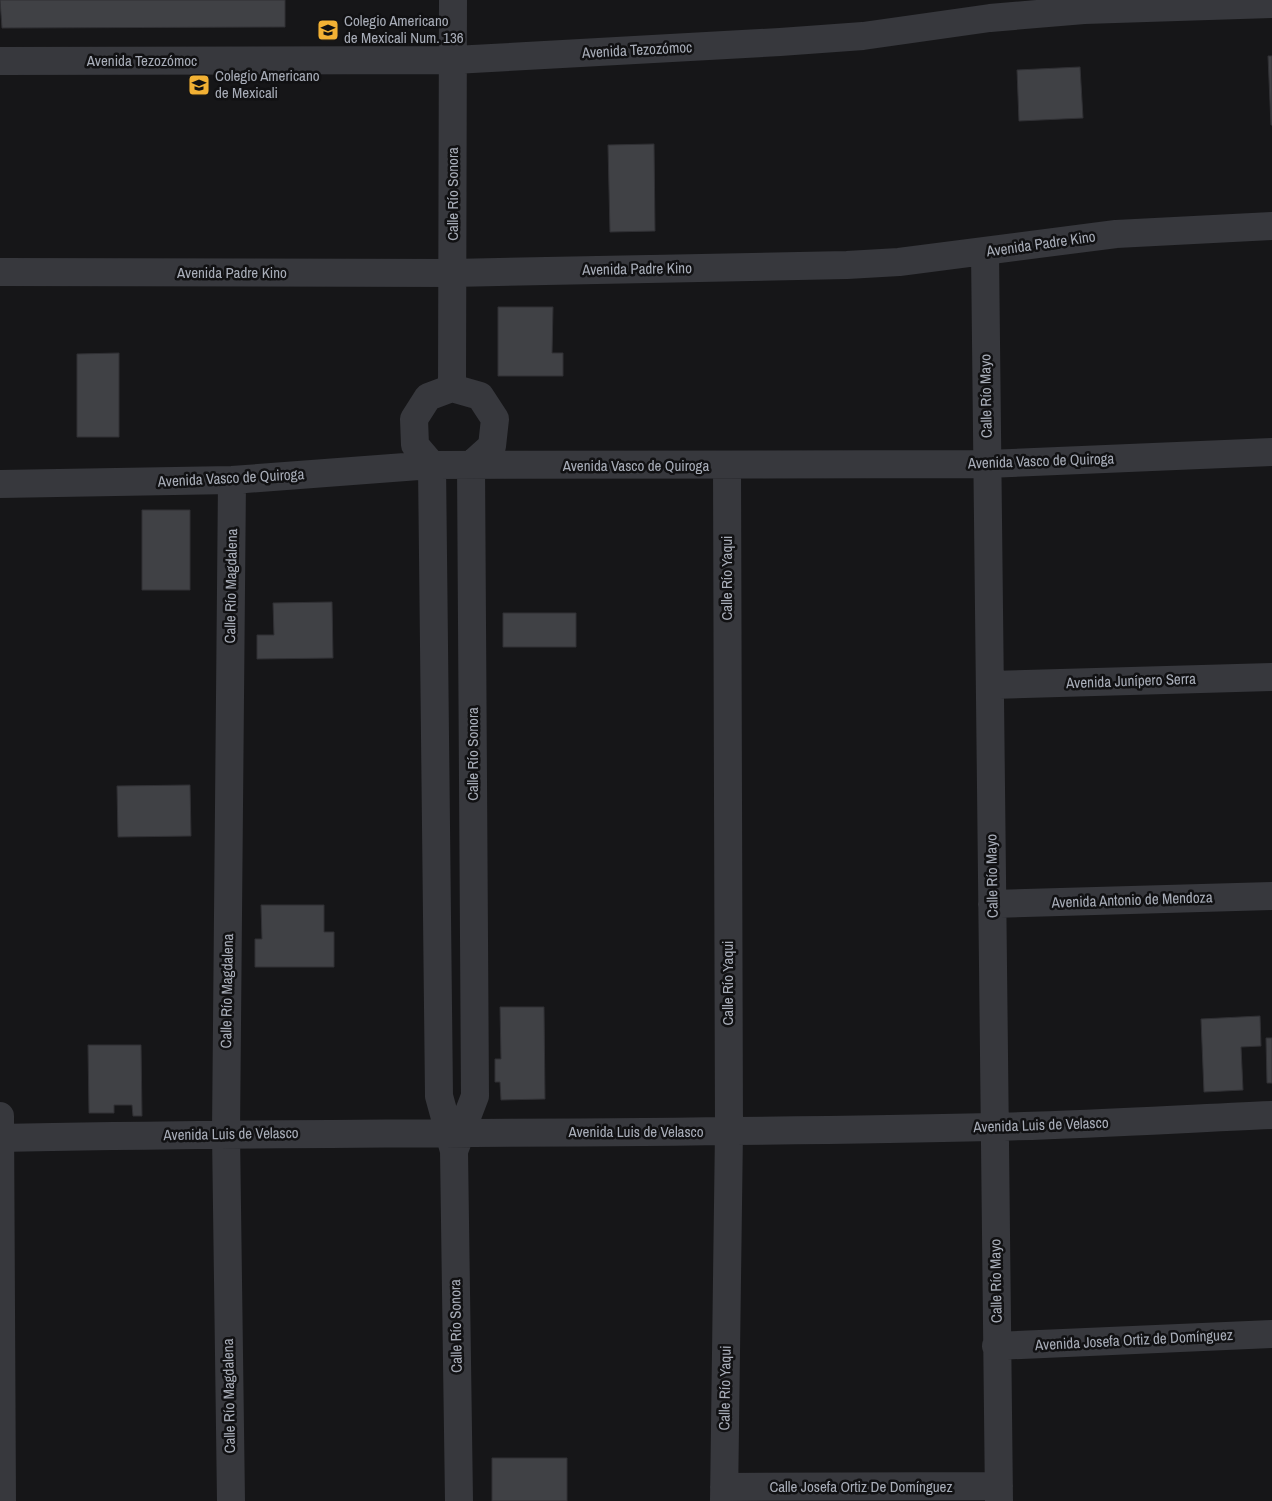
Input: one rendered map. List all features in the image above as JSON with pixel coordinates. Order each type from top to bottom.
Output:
[{"type":"street","name":"Calle Río Sonora","points":[[452,388],[453,0]]},
{"type":"street","name":"Avenida Tezozómoc","points":[[0,61],[454,60],[863,36],[990,18],[1084,10],[1272,4]]},
{"type":"street","name":"Avenida Padre Kino","points":[[0,272],[452,273],[847,265],[899,262],[1116,234],[1272,226]]},
{"type":"street","name":"Calle Río Mayo","points":[[985,252],[999,1494]]},
{"type":"street","points":[[432,465],[415,445],[414,419],[428,397],[452,388],[480,396],[495,419],[492,446],[471,465]]},
{"type":"street","name":"Avenida Vasco de Quiroga","points":[[0,484],[232,480],[432,465],[727,466],[987,464],[1272,452]]},
{"type":"street","name":"Calle Río Sonora","points":[[432,465],[439,1096],[455,1139],[459,1501]]},
{"type":"street","name":"Calle Río Sonora","points":[[455,1139],[475,1096],[471,465]]},
{"type":"street","name":"Calle Río Yaqui","points":[[724,1494],[729,1131],[727,466]]},
{"type":"street","name":"Calle Río Magdalena","points":[[231,1501],[226,1133],[232,480]]},
{"type":"street","name":"Avenida Junípero Serra","points":[[990,686],[1272,677]]},
{"type":"street","name":"Avenida Antonio de Mendoza","points":[[992,904],[1272,896]]},
{"type":"street","name":"Avenida Luis de Velasco","points":[[0,1138],[226,1133],[455,1139],[729,1131],[994,1127],[1272,1115]]},
{"type":"street","points":[[0,1116],[2,1501]]},
{"type":"street","name":"Avenida Josefa Ortiz de Domínguez","points":[[996,1346],[1272,1334]]},
{"type":"street","name":"Calle Josefa Ortiz De Domínguez","points":[[724,1494],[999,1494]]},
{"type":"building","points":[[0,0],[285,0],[285,27],[2,28]]},
{"type":"building","points":[[1268,56],[1272,56],[1272,125],[1271,125]]},
{"type":"building","points":[[1080,67],[1083,118],[1019,121],[1017,70]]},
{"type":"building","points":[[654,144],[655,231],[610,232],[608,145]]},
{"type":"building","points":[[498,307],[553,307],[552,353],[563,353],[563,376],[498,376]]},
{"type":"building","points":[[119,353],[119,437],[77,437],[77,354]]},
{"type":"building","points":[[142,510],[190,510],[190,590],[142,590]]},
{"type":"building","points":[[332,602],[333,658],[257,659],[257,635],[274,635],[273,603]]},
{"type":"building","points":[[503,613],[576,613],[576,647],[503,647]]},
{"type":"building","points":[[190,785],[191,836],[118,837],[117,786]]},
{"type":"building","points":[[261,905],[324,905],[324,932],[334,932],[334,967],[255,967],[255,939],[262,939]]},
{"type":"building","points":[[500,1007],[544,1007],[545,1099],[501,1100],[500,1082],[495,1082],[495,1059],[501,1059]]},
{"type":"building","points":[[1260,1016],[1261,1046],[1241,1047],[1243,1090],[1204,1092],[1201,1019]]},
{"type":"building","points":[[1266,1038],[1272,1038],[1272,1083],[1267,1083]]},
{"type":"building","points":[[88,1045],[141,1045],[142,1116],[133,1116],[132,1105],[114,1105],[114,1113],[89,1113]]},
{"type":"building","points":[[492,1458],[567,1458],[567,1501],[492,1501]]},
{"type":"place","name":"Colegio Americano de Mexicali Num. 136","points":[[328,30]]},
{"type":"place","name":"Colegio Americano de Mexicali","points":[[199,85]]}]
